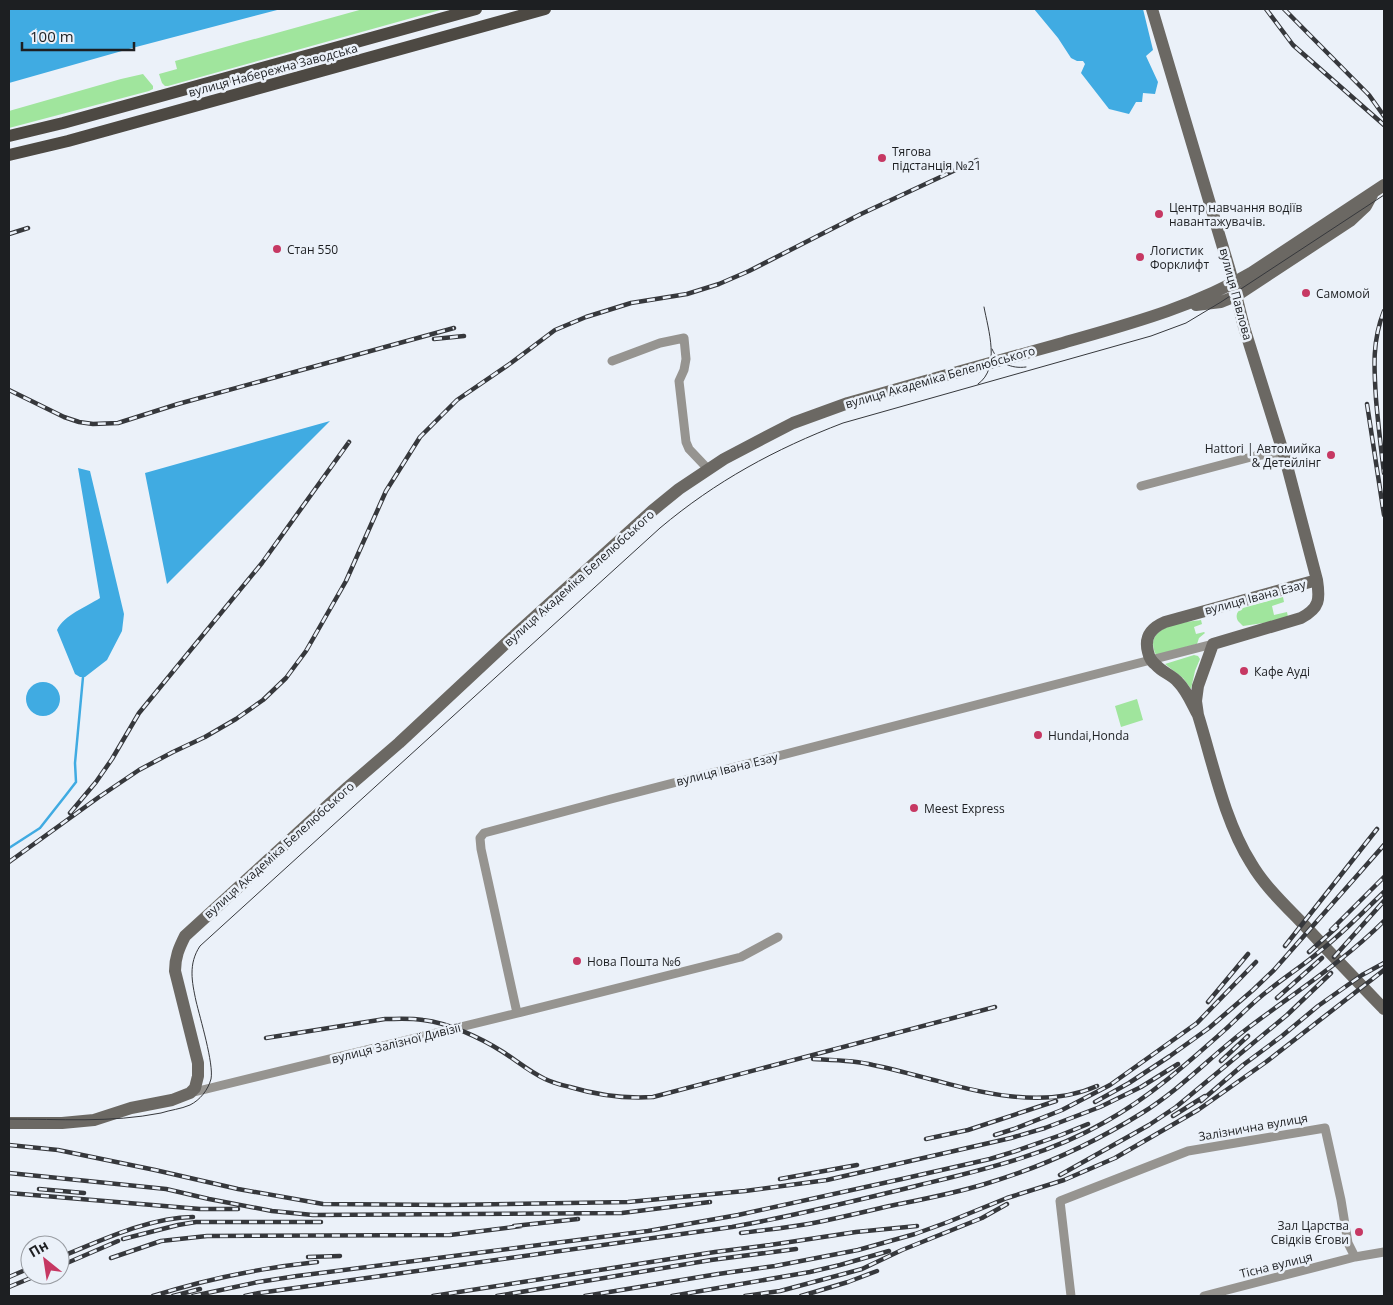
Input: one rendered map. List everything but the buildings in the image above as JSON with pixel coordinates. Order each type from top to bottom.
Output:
[{"type":"main road","name":"вулиця Набережна Заводська","points":[[9,136],[63,123],[476,9]]},
{"type":"main road","name":"вулиця Набережна Заводська","points":[[9,155],[68,141],[545,9]]},
{"type":"street","name":"вулиця Павлова","points":[[1152,9],[1283,452],[1317,580]]},
{"type":"street","name":"вулиця Академіка Белелюбського","points":[[190,1093],[197,1083],[199,1069],[175,971],[175,958],[185,936],[652,510],[679,489],[708,469],[762,438],[832,408],[1107,330],[1174,309],[1220,302],[1251,273],[1379,188]]},
{"type":"street","points":[[612,361],[660,344],[684,338],[686,360],[679,381],[686,442],[689,449],[708,469]]},
{"type":"street","points":[[1141,486],[1255,456],[1283,452]]},
{"type":"street","name":"вулиця Івана Езау","points":[[517,1013],[481,849],[480,838],[484,833],[1213,644],[1301,618],[1314,609],[1318,603],[1317,580],[1158,625],[1147,638],[1147,648],[1151,660]]},
{"type":"street","points":[[1213,644],[1198,686],[1196,701],[1198,715],[1214,770],[1242,848],[1276,896],[1384,1009]]},
{"type":"street","points":[[1151,660],[1157,667],[1178,681],[1188,695],[1198,715]]},
{"type":"street","name":"вулиця Залізної Дивізії","points":[[9,1123],[62,1123],[94,1120],[130,1108],[172,1100],[190,1093],[741,957],[778,937]]},
{"type":"street","name":"Залізнична вулиця","points":[[1071,1296],[1060,1200],[1188,1151],[1325,1128],[1341,1200],[1348,1244],[1355,1257]]},
{"type":"street","name":"Тісна вулиця","points":[[1204,1296],[1355,1257],[1384,1252]]},
{"type":"green space","points":[[363,9],[444,9],[168,86],[162,83],[159,74],[177,69],[175,61]]},
{"type":"green space","points":[[143,74],[153,86],[153,89],[9,128],[9,111]]},
{"type":"green space","points":[[1283,597],[1284,602],[1272,606],[1274,615],[1287,612],[1288,617],[1243,626],[1238,621],[1237,613],[1239,610]]},
{"type":"green space","points":[[1201,620],[1202,624],[1194,627],[1196,634],[1205,633],[1199,638],[1197,644],[1156,655],[1153,643],[1159,632],[1180,623]]},
{"type":"green space","points":[[1194,655],[1200,659],[1191,689],[1183,678],[1165,664]]},
{"type":"green space","points":[[1137,699],[1143,720],[1121,727],[1115,706]]},
{"type":"water","points":[[9,9],[281,9],[9,83]]},
{"type":"water","points":[[1034,9],[1143,9],[1153,50],[1146,56],[1158,82],[1155,94],[1143,93],[1142,102],[1136,102],[1129,114],[1109,109],[1081,73],[1085,64],[1083,61],[1071,58],[1058,38]]},
{"type":"water","points":[[330,421],[167,584],[145,473]]},
{"type":"water","points":[[78,468],[90,471],[124,614],[122,631],[107,660],[85,677],[75,674],[57,630],[70,616],[100,598]]},
{"type":"water","points":[[43,682],[55,687],[60,699],[55,711],[43,716],[31,711],[26,699],[31,687]]},
{"type":"waterway","points":[[9,848],[40,828],[76,782],[75,763],[83,677]]},
{"type":"tram line","points":[[9,1119],[85,1120],[123,1118],[161,1113],[190,1105],[197,1100],[208,1087],[211,1079],[209,1052],[192,980],[192,966],[200,946],[660,528],[703,495],[770,455],[843,423],[1151,336],[1186,323],[1384,195]]},
{"type":"tram line","points":[[978,384],[985,377],[991,358],[990,337],[984,307]]},
{"type":"tram line","points":[[992,349],[998,358],[1006,364],[1015,367],[1026,367]]},
{"type":"railway","points":[[1266,9],[1293,45],[1384,125]]},
{"type":"railway","points":[[1284,9],[1369,95],[1384,116]]},
{"type":"railway","points":[[9,862],[139,770],[205,737],[236,719],[263,700],[286,678],[306,651],[346,581],[386,491],[420,437],[457,400],[555,330],[586,317],[631,303],[687,294],[719,284],[749,271],[861,214],[977,160]]},
{"type":"railway","points":[[9,234],[28,228]]},
{"type":"railway","points":[[1384,311],[1377,333],[1374,365],[1384,473]]},
{"type":"railway","points":[[9,390],[64,417],[79,422],[93,424],[118,423],[178,404],[454,328]]},
{"type":"railway","points":[[434,339],[464,336]]},
{"type":"railway","points":[[1367,404],[1384,515]]},
{"type":"railway","points":[[70,813],[112,759],[139,713],[262,563],[349,442]]},
{"type":"railway","points":[[1285,946],[1377,829]]},
{"type":"railway","points":[[1095,1102],[1129,1083],[1170,1056],[1209,1028],[1253,990],[1274,970],[1384,845]]},
{"type":"railway","points":[[1331,930],[1384,877]]},
{"type":"railway","points":[[245,1296],[732,1227],[870,1197],[989,1168],[1036,1153],[1083,1134],[1138,1102],[1198,1054],[1258,999],[1328,944],[1384,892]]},
{"type":"railway","points":[[1334,957],[1384,901]]},
{"type":"railway","points":[[741,1233],[808,1224],[960,1191],[1005,1178],[1085,1144],[1124,1124],[1156,1104],[1235,1038],[1352,950],[1384,921]]},
{"type":"railway","points":[[1309,952],[1337,927]]},
{"type":"railway","points":[[1208,1002],[1248,954]]},
{"type":"railway","points":[[1277,998],[1322,958]]},
{"type":"railway","points":[[995,1135],[1062,1110],[1110,1085],[1197,1023],[1256,962]]},
{"type":"railway","points":[[1201,1101],[1318,1006],[1362,975],[1384,963]]},
{"type":"railway","points":[[585,1296],[775,1266],[858,1250],[915,1234],[1007,1198],[1064,1180],[1115,1158],[1198,1110],[1266,1062],[1384,970]]},
{"type":"railway","points":[[1060,1175],[1149,1125],[1176,1107],[1287,1015],[1331,973]]},
{"type":"railway","points":[[266,1038],[385,1019],[423,1020],[443,1024],[475,1037],[551,1082],[600,1094],[621,1097],[653,1097],[995,1007]]},
{"type":"railway","points":[[1221,1061],[1248,1036]]},
{"type":"railway","points":[[813,1059],[866,1063],[956,1086],[1014,1097],[1043,1098],[1070,1095],[1097,1086]]},
{"type":"railway","points":[[9,1145],[58,1150],[238,1189],[323,1204],[447,1205],[628,1202],[745,1191],[827,1180],[1011,1138],[1045,1128],[1100,1107],[1141,1087],[1178,1064]]},
{"type":"railway","points":[[1173,1116],[1205,1096]]},
{"type":"railway","points":[[926,1139],[968,1130],[1056,1101]]},
{"type":"railway","points":[[1013,1152],[1088,1124]]},
{"type":"railway","points":[[193,1296],[297,1276],[648,1231],[738,1215],[990,1159],[1019,1150]]},
{"type":"railway","points":[[780,1179],[857,1165]]},
{"type":"railway","points":[[9,1173],[166,1189],[272,1211],[313,1215],[622,1213],[710,1202]]},
{"type":"railway","points":[[39,1189],[84,1193]]},
{"type":"railway","points":[[9,1193],[200,1209],[238,1209]]},
{"type":"railway","points":[[745,1296],[780,1291],[862,1269],[902,1250],[982,1218],[1007,1204]]},
{"type":"railway","points":[[70,1253],[125,1231],[159,1221],[193,1217]]},
{"type":"railway","points":[[514,1226],[578,1219]]},
{"type":"railway","points":[[123,1239],[196,1222],[321,1222]]},
{"type":"railway","points":[[111,1258],[161,1241],[207,1236],[450,1235],[521,1226]]},
{"type":"railway","points":[[433,1296],[715,1252],[856,1232],[917,1226]]},
{"type":"railway","points":[[70,1262],[118,1241]]},
{"type":"railway","points":[[497,1296],[711,1260],[796,1249]]},
{"type":"railway","points":[[672,1296],[810,1272],[889,1251]]},
{"type":"railway","points":[[308,1257],[340,1256]]},
{"type":"railway","points":[[153,1296],[193,1284],[234,1275],[275,1267],[317,1262]]},
{"type":"railway","points":[[801,1296],[877,1271]]},
{"type":"railway","points":[[9,1277],[20,1272]]},
{"type":"railway","points":[[9,1287],[20,1282]]},
{"type":"railway","points":[[173,1296],[200,1289]]},
{"type":"place","name":"Тягова пiдстанцiя №21","points":[[882,158]]},
{"type":"place","name":"Центр навчання водіїв навантажувачів.","points":[[1159,214]]},
{"type":"place","name":"Стан 550","points":[[277,249]]},
{"type":"place","name":"Логистик Форклифт","points":[[1140,257]]},
{"type":"place","name":"Самомой","points":[[1306,293]]},
{"type":"place","name":"Hattori | Автомийка & Детейлінг","points":[[1331,455]]},
{"type":"place","name":"Кафе Ауді","points":[[1244,671]]},
{"type":"place","name":"Hundai,Honda","points":[[1038,735]]},
{"type":"place","name":"Meest Express","points":[[914,808]]},
{"type":"place","name":"Нова Пошта №6","points":[[577,961]]},
{"type":"place","name":"Зал Царства Свідків Єгови","points":[[1359,1232]]}]
